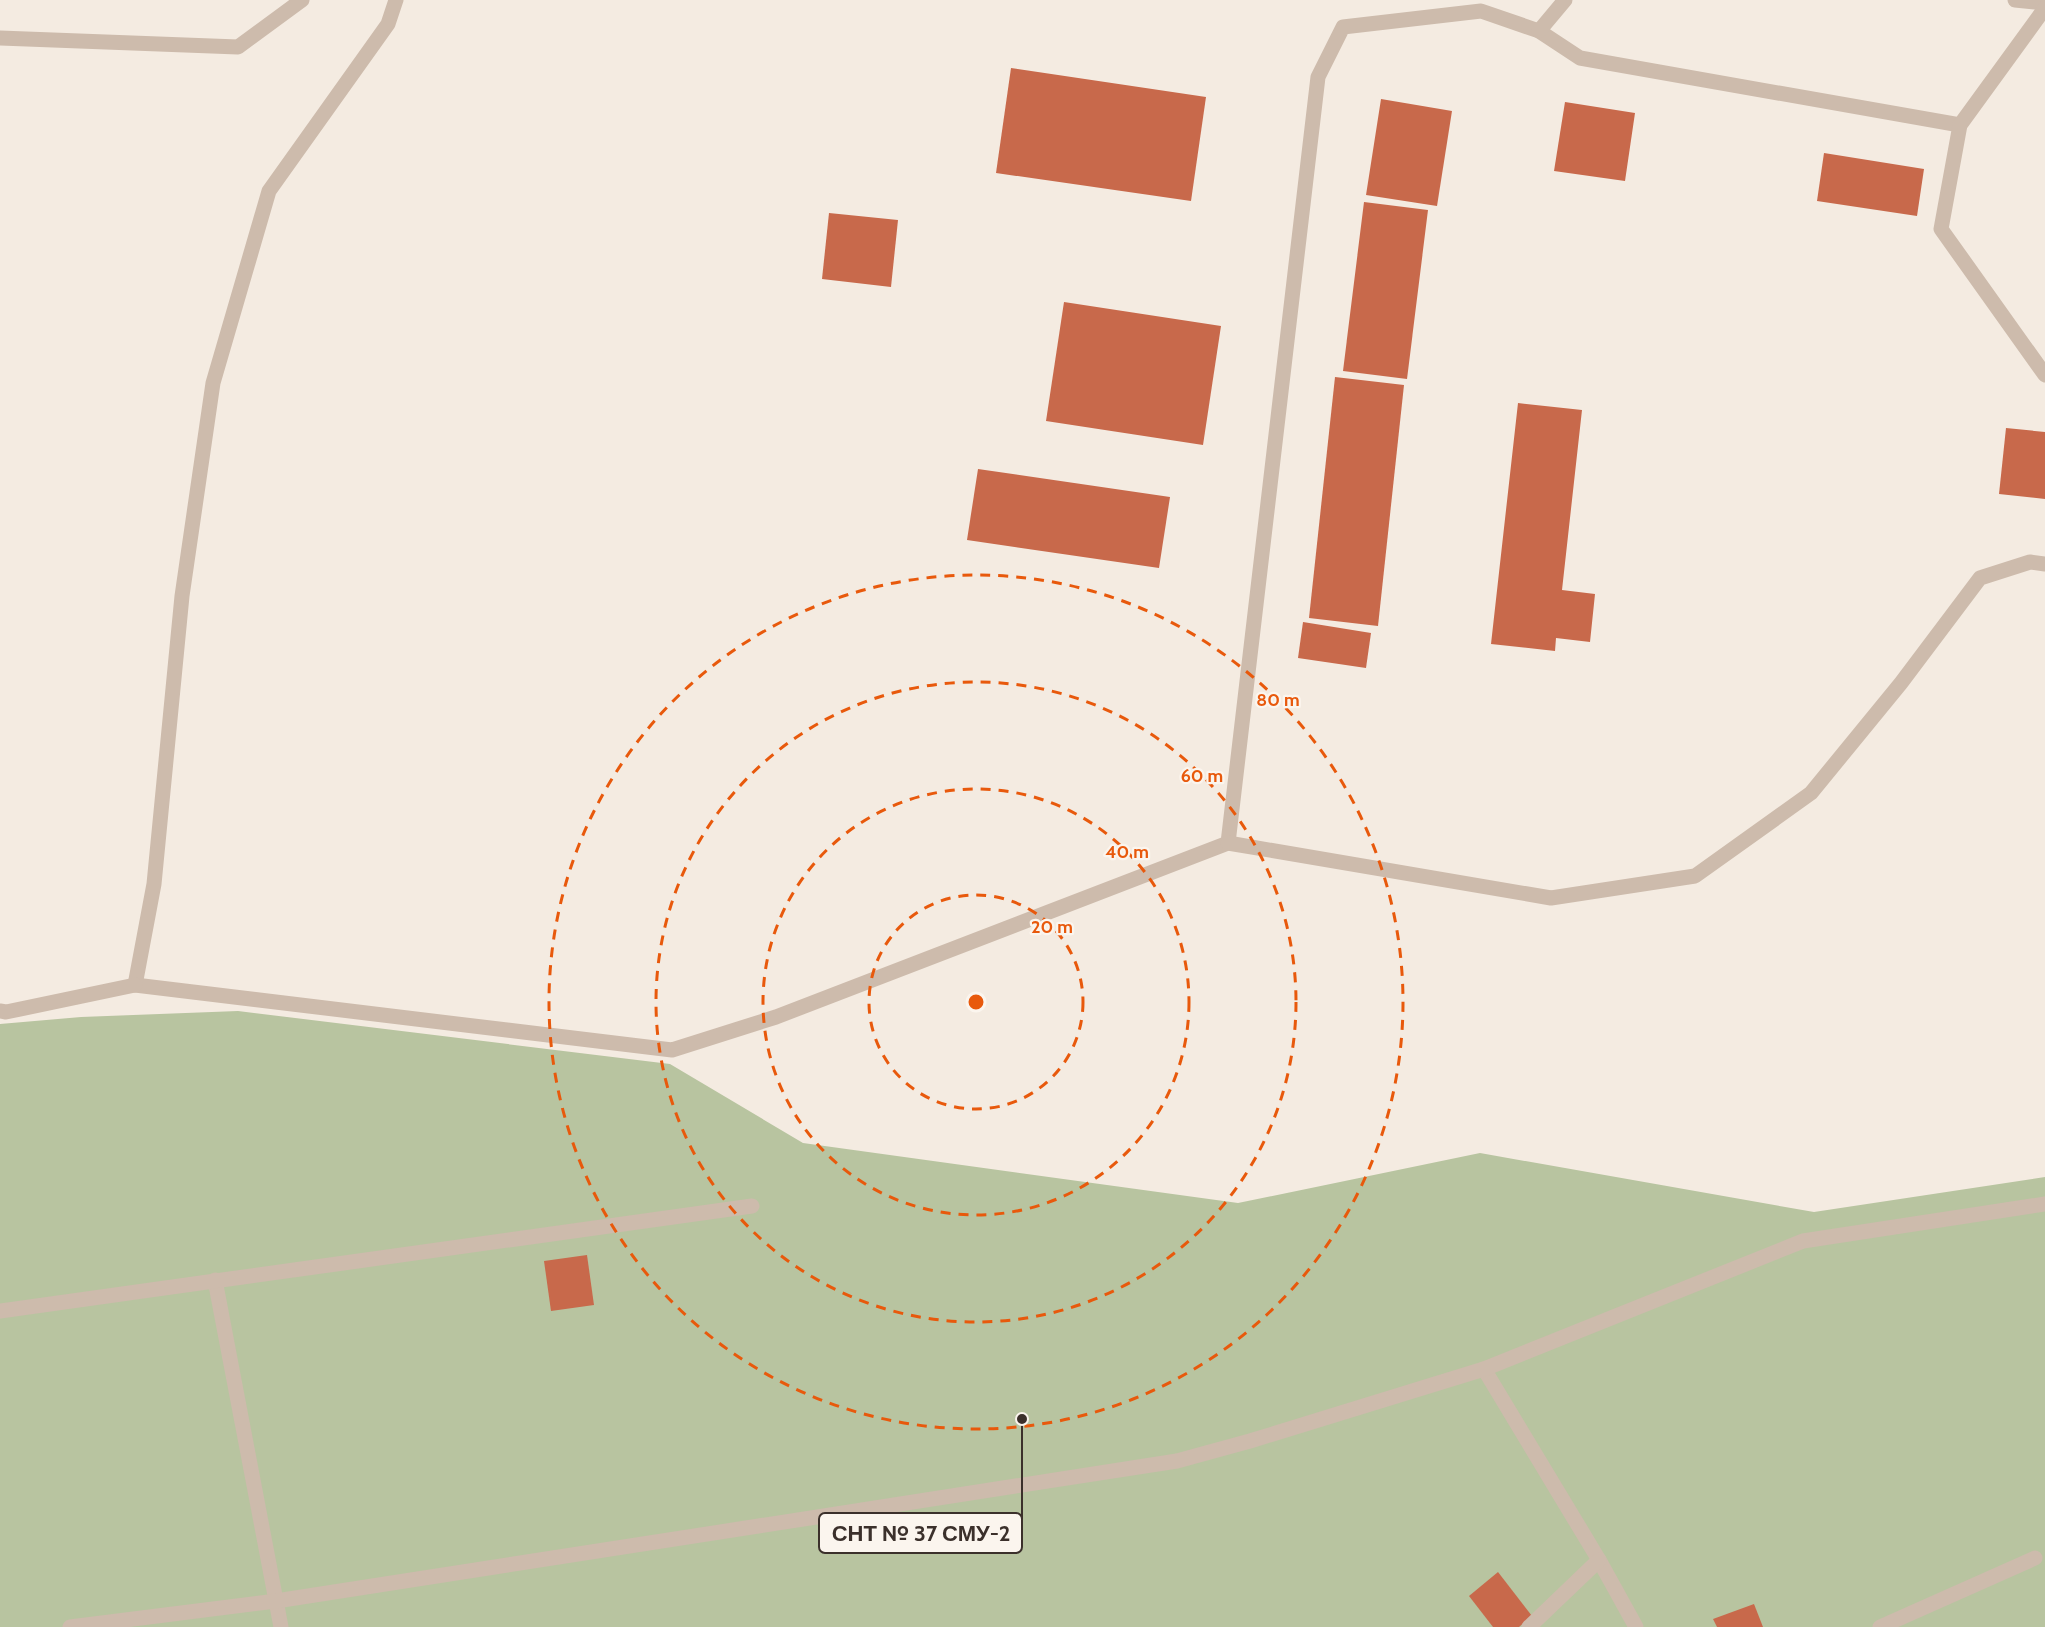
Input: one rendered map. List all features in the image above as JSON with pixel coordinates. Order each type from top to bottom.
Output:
[{"type":"lane","points":[[0,38],[238,47],[302,0]]},
{"type":"lane","points":[[135,984],[154,884],[182,596],[213,383],[269,191],[388,24],[396,0]]},
{"type":"lane","points":[[1539,31],[1565,0]]},
{"type":"lane","points":[[2015,0],[2045,5],[1960,125],[1941,230],[2045,375]]},
{"type":"lane","points":[[1228,843],[1318,77],[1343,27],[1481,11],[1539,31],[1580,58],[1960,125]]},
{"type":"lane","points":[[0,1011],[6,1012],[135,984],[672,1050],[776,1017],[1228,843],[1551,898],[1695,876],[1811,793],[1901,683],[1980,578],[2030,561],[2045,564]]},
{"type":"lane","points":[[70,1627],[276,1601],[1178,1461],[1250,1441],[1484,1368],[1803,1241],[2045,1204]]},
{"type":"lane","points":[[0,1311],[752,1206]]},
{"type":"lane","points":[[215,1280],[281,1627]]},
{"type":"lane","points":[[1484,1368],[1599,1560],[1636,1627]]},
{"type":"lane","points":[[1880,1627],[2036,1558]]},
{"type":"lane","points":[[1528,1627],[1599,1560]]},
{"type":"green space","points":[[238,1011],[670,1064],[803,1143],[1238,1203],[1480,1153],[1814,1212],[2045,1177],[2045,1627],[0,1627],[0,1024],[81,1017]]},
{"type":"building","points":[[1011,68],[1206,97],[1191,201],[996,173]]},
{"type":"building","points":[[1381,99],[1452,111],[1437,206],[1366,195]]},
{"type":"building","points":[[1565,102],[1635,113],[1625,181],[1554,171]]},
{"type":"building","points":[[1824,153],[1924,169],[1917,216],[1817,201]]},
{"type":"building","points":[[1364,202],[1428,210],[1407,379],[1343,371]]},
{"type":"building","points":[[829,213],[898,220],[891,287],[822,279]]},
{"type":"building","points":[[1064,302],[1221,326],[1203,445],[1046,421]]},
{"type":"building","points":[[1335,377],[1404,385],[1378,626],[1309,618]]},
{"type":"building","points":[[1518,403],[1582,410],[1562,590],[1595,594],[1590,642],[1556,638],[1555,651],[1491,644]]},
{"type":"building","points":[[2006,428],[2045,432],[2045,499],[1999,494]]},
{"type":"building","points":[[978,469],[1170,497],[1159,568],[967,540]]},
{"type":"building","points":[[1303,622],[1371,633],[1366,668],[1298,658]]},
{"type":"building","points":[[587,1255],[594,1305],[551,1311],[544,1261]]},
{"type":"building","points":[[1498,1572],[1532,1616],[1519,1627],[1493,1627],[1469,1596]]},
{"type":"building","points":[[1754,1604],[1763,1627],[1717,1627],[1713,1619]]},
{"type":"place","name":"СНТ № 37 СМУ-2","points":[[1022,1419]]}]
